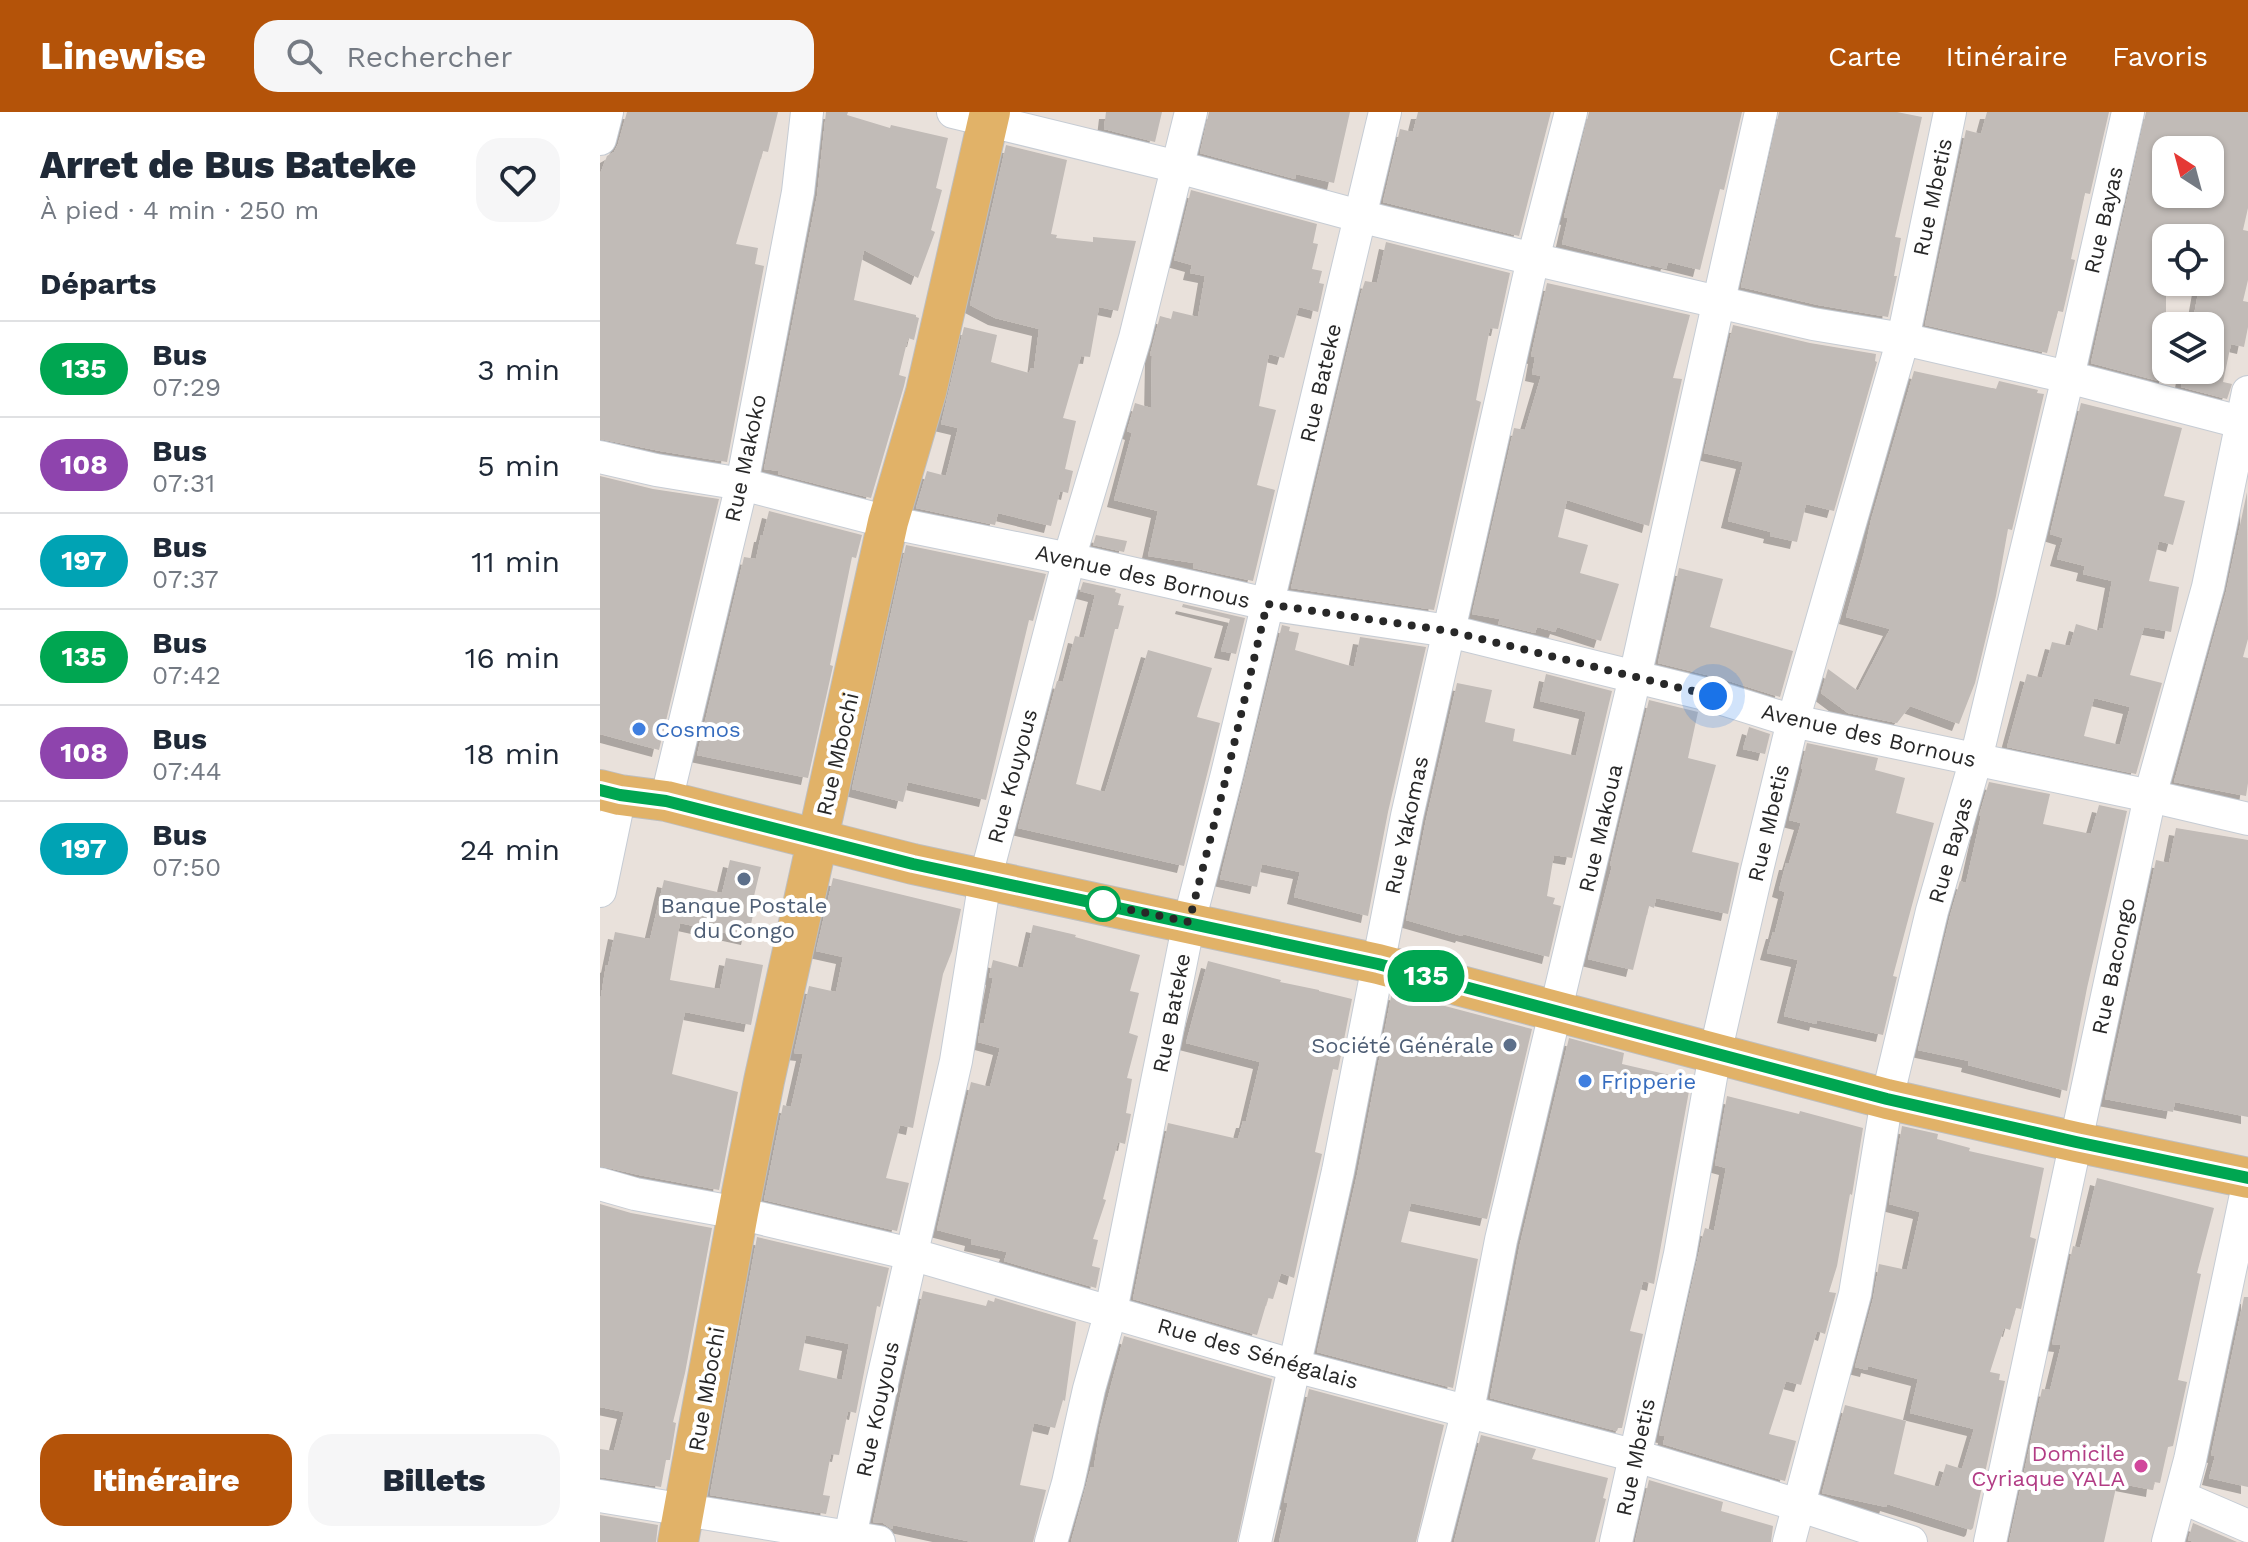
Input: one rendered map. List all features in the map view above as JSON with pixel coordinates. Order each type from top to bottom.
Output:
[{"type":"main road","name":"Rue Mbochi","points":[[681,1526],[764,1081],[888,522],[926,392],[977,115]]},
{"type":"main road","points":[[610,793],[666,801],[985,880],[1378,964],[1887,1099],[2248,1178]]},
{"type":"street","points":[[600,139],[607,112]]},
{"type":"street","name":"Rue Makoko","points":[[666,801],[742,484],[798,192],[807,112]]},
{"type":"street","name":"Rue Kouyous","points":[[859,1540],[911,1254],[956,1061],[985,880],[1069,559],[1135,338],[1191,112]]},
{"type":"street","name":"Rue Bateke","points":[[1051,1542],[1111,1311],[1189,922],[1385,112]]},
{"type":"street","name":"Rue Yakomas","points":[[1255,1542],[1338,1171],[1407,816],[1533,259],[1571,112]]},
{"type":"street","name":"Rue Makoua","points":[[1434,1542],[1468,1410],[1501,1240],[1635,677],[1761,112]]},
{"type":"street","name":"Rue Mbetis","points":[[1616,1542],[1680,1254],[1715,1054],[1793,721],[1903,339],[1950,112]]},
{"type":"street","name":"Rue Bayas","points":[[1789,1542],[1855,1294],[1887,1099],[1932,911],[1976,759],[2128,112]]},
{"type":"street","points":[[977,115],[1533,259],[1813,324],[1903,339],[2246,413]]},
{"type":"street","name":"Rue Bacongo","points":[[1990,1542],[2150,796],[2208,587],[2246,413]]},
{"type":"street","name":"Avenue des Bornous","points":[[600,457],[742,484],[888,522],[1267,604],[1449,631],[1713,696],[1793,721],[2248,819]]},
{"type":"street","points":[[600,891],[610,793]]},
{"type":"street","name":"Rue des Sénégalais","points":[[600,1184],[911,1254],[1295,1366],[1636,1456],[1911,1542]]},
{"type":"street","points":[[2168,1542],[2181,1497],[2248,1185]]},
{"type":"street","points":[[600,1496],[681,1526],[859,1540]]},
{"type":"street","points":[[2181,1497],[2248,1526]]},
{"type":"building","points":[[627,112],[778,112],[768,152],[763,151],[736,244],[758,248],[755,264],[764,266],[727,462],[600,439],[600,174],[607,156],[614,152],[618,144]]},
{"type":"building","points":[[826,112],[848,112],[847,115],[890,128],[891,125],[948,138],[936,188],[942,190],[931,230],[935,232],[918,278],[864,250],[854,300],[919,318],[914,340],[908,338],[899,375],[906,377],[904,386],[871,498],[764,469],[817,196]]},
{"type":"building","points":[[1106,112],[1162,112],[1155,142],[1104,129]]},
{"type":"building","points":[[1209,112],[1350,112],[1334,183],[1296,174],[1295,179],[1200,153]]},
{"type":"building","points":[[1418,112],[1551,112],[1519,236],[1383,202],[1400,129],[1413,132]]},
{"type":"building","points":[[1589,112],[1742,112],[1724,190],[1720,189],[1700,270],[1668,262],[1666,269],[1651,267],[1562,244],[1568,218],[1564,217]]},
{"type":"building","points":[[1779,112],[1897,112],[1922,117],[1895,237],[1901,238],[1888,317],[1741,287]]},
{"type":"building","points":[[1987,112],[2109,112],[2090,194],[2085,193],[2063,312],[2058,311],[2047,353],[1925,325],[1966,130],[1981,134]]},
{"type":"building","points":[[2146,112],[2248,112],[2248,208],[2243,230],[2248,231],[2248,280],[2243,301],[2248,302],[2248,327],[2244,347],[2231,344],[2224,377],[2224,312],[2195,312],[2197,296],[2224,296],[2224,224],[2152,224],[2152,296],[2166,296],[2166,312],[2152,312],[2152,379],[2091,363]]},
{"type":"building","points":[[1006,145],[1067,160],[1051,234],[1057,235],[1056,238],[1093,242],[1093,237],[1136,241],[1118,311],[1099,307],[1090,357],[1081,356],[1063,418],[1076,421],[1065,469],[1073,471],[1068,493],[1060,491],[1051,526],[998,513],[995,525],[916,508],[927,471],[946,476],[958,428],[941,424],[964,327],[997,335],[991,362],[1029,373],[1031,368],[1034,369],[1039,329],[995,318],[970,305]]},
{"type":"building","points":[[1191,190],[1317,224],[1313,243],[1318,244],[1312,269],[1322,271],[1319,283],[1324,284],[1318,312],[1299,307],[1284,358],[1269,354],[1259,406],[1276,410],[1257,485],[1275,490],[1253,581],[1193,568],[1194,563],[1148,556],[1158,511],[1114,500],[1132,433],[1127,431],[1135,403],[1151,408],[1150,355],[1160,316],[1171,319],[1173,311],[1198,317],[1205,276],[1190,273],[1192,265],[1174,260]]},
{"type":"building","points":[[1386,242],[1510,273],[1498,329],[1490,328],[1476,400],[1481,402],[1434,610],[1291,588],[1361,293],[1365,281],[1377,283]]},
{"type":"building","points":[[1547,283],[1690,315],[1673,378],[1682,379],[1649,526],[1567,500],[1558,537],[1588,545],[1580,573],[1619,584],[1601,641],[1557,627],[1555,632],[1537,627],[1535,633],[1498,624],[1500,619],[1472,614],[1514,428],[1525,430],[1541,376],[1532,374],[1535,357],[1531,356]]},
{"type":"building","points":[[1733,325],[1876,354],[1877,362],[1834,511],[1806,504],[1797,542],[1728,521],[1743,462],[1704,453]]},
{"type":"building","points":[[1914,371],[1996,389],[1999,381],[2044,394],[2012,530],[2008,529],[1975,683],[1959,724],[1910,706],[1897,723],[1848,713],[1821,693],[1828,669],[1858,691],[1890,629],[1846,617]]},
{"type":"building","points":[[2182,384],[2232,384],[2227,399],[2181,387]]},
{"type":"building","points":[[2081,403],[2182,428],[2164,496],[2185,501],[2173,545],[2159,541],[2149,581],[2179,587],[2171,632],[2144,627],[2130,675],[2162,683],[2136,774],[2007,747],[2027,674],[2042,678],[2052,642],[2070,646],[2076,624],[2099,631],[2099,628],[2103,629],[2112,581],[2083,574],[2085,566],[2057,559],[2063,538],[2050,534]],"holes":[[[2094,698],[2130,707],[2120,745],[2084,736]]]},
{"type":"building","points":[[600,476],[653,489],[719,499],[659,750],[600,734]]},
{"type":"building","points":[[2247,492],[2248,639],[2243,657],[2248,658],[2246,796],[2174,782],[2226,592]]},
{"type":"building","points":[[769,511],[862,535],[856,558],[852,557],[830,665],[833,666],[808,778],[697,755],[744,557],[756,559]]},
{"type":"building","points":[[1096,535],[1127,541],[1124,552],[1093,545]]},
{"type":"building","points":[[906,545],[1046,574],[1033,621],[1029,620],[986,800],[908,782],[903,802],[852,789]]},
{"type":"building","points":[[1679,568],[1723,579],[1710,627],[1793,651],[1780,697],[1658,663]]},
{"type":"building","points":[[1083,582],[1116,589],[1115,592],[1121,594],[1118,605],[1124,606],[1118,629],[1115,629],[1076,784],[1105,792],[1148,650],[1212,668],[1197,717],[1220,723],[1184,866],[1018,828],[1057,681],[1063,682],[1075,636],[1084,638],[1095,595],[1080,591]]},
{"type":"building","points":[[1183,604],[1245,618],[1236,654],[1221,651],[1230,619],[1182,607]]},
{"type":"building","points":[[1282,625],[1290,627],[1289,631],[1299,633],[1295,650],[1354,667],[1360,637],[1426,647],[1368,916],[1294,897],[1300,872],[1262,864],[1257,887],[1220,879]]},
{"type":"building","points":[[1546,674],[1612,691],[1572,858],[1554,855],[1547,896],[1555,898],[1553,904],[1561,906],[1549,957],[1406,920],[1457,683],[1492,690],[1485,722],[1515,729],[1513,741],[1576,756],[1586,712],[1540,701]]},
{"type":"building","points":[[1649,700],[1698,712],[1688,758],[1716,765],[1692,852],[1739,863],[1728,914],[1656,898],[1654,908],[1649,906],[1633,970],[1588,959]]},
{"type":"building","points":[[1749,727],[1770,734],[1765,754],[1743,749]]},
{"type":"building","points":[[1807,743],[1878,758],[1875,770],[1905,778],[1896,813],[1934,823],[1893,976],[1897,977],[1883,1035],[1784,1016],[1798,960],[1767,953],[1785,892],[1779,890],[1786,863],[1789,863],[1801,823],[1789,820]]},
{"type":"building","points":[[1989,782],[2050,794],[2043,824],[2091,834],[2099,805],[2127,811],[2067,1091],[1968,1065],[1969,1061],[1918,1050],[1960,881],[1966,883]]},
{"type":"building","points":[[2176,828],[2248,840],[2248,1117],[2175,1102],[2173,1112],[2105,1099],[2156,860],[2169,863]]},
{"type":"building","points":[[730,860],[761,867],[748,938],[680,923],[670,980],[720,989],[726,958],[763,965],[751,1025],[685,1012],[672,1074],[738,1092],[719,1190],[600,1166],[600,1002],[615,932],[650,939],[664,880],[722,893]]},
{"type":"building","points":[[833,878],[961,909],[952,951],[943,974],[913,1128],[900,1125],[886,1178],[909,1183],[897,1231],[764,1200],[783,1105],[791,1107],[803,1054],[794,1053],[809,986],[836,992],[843,957],[816,951]]},
{"type":"building","points":[[1033,925],[1140,955],[1130,991],[1139,993],[1129,1033],[1138,1036],[1127,1078],[1132,1079],[1126,1113],[1131,1114],[1125,1144],[1118,1142],[1103,1199],[1106,1200],[1093,1239],[1098,1240],[1092,1266],[1100,1268],[1096,1288],[1004,1261],[1007,1252],[971,1244],[972,1239],[937,1230],[971,1082],[990,1087],[1000,1048],[978,1042],[993,978],[989,977],[993,960],[1023,968]]},
{"type":"building","points":[[1208,961],[1352,999],[1338,1070],[1333,1069],[1315,1152],[1322,1154],[1294,1278],[1281,1273],[1273,1299],[1268,1298],[1257,1335],[1133,1299],[1168,1123],[1238,1139],[1243,1121],[1246,1121],[1260,1062],[1186,1043]]},
{"type":"building","points":[[1392,992],[1532,1029],[1487,1219],[1411,1203],[1401,1242],[1478,1259],[1453,1388],[1317,1352],[1357,1175]]},
{"type":"building","points":[[1569,1038],[1624,1053],[1622,1064],[1691,1080],[1654,1284],[1643,1281],[1630,1331],[1643,1334],[1622,1428],[1617,1431],[1490,1398],[1520,1244]]},
{"type":"building","points":[[1727,1096],[1863,1128],[1852,1195],[1829,1292],[1836,1293],[1825,1334],[1817,1331],[1801,1385],[1786,1381],[1769,1434],[1796,1441],[1785,1481],[1663,1444],[1665,1436],[1659,1435],[1702,1238],[1705,1228],[1714,1231],[1726,1168],[1715,1165]]},
{"type":"building","points":[[1902,1126],[1938,1134],[1937,1139],[1970,1148],[1969,1151],[2044,1168],[2030,1237],[2036,1239],[2021,1309],[2016,1308],[2010,1330],[2004,1328],[1990,1372],[2000,1374],[1999,1380],[2005,1381],[1971,1530],[1887,1504],[1886,1507],[1822,1493],[1845,1405],[1906,1421],[1894,1474],[1939,1487],[1946,1464],[1962,1469],[1974,1429],[1910,1413],[1918,1379],[1868,1366],[1867,1370],[1855,1367],[1879,1264],[1907,1270],[1920,1212],[1889,1204]]},
{"type":"building","points":[[2097,1178],[2214,1208],[2197,1273],[2201,1274],[2178,1380],[2187,1382],[2173,1446],[2168,1447],[2160,1483],[2154,1482],[2153,1490],[2117,1483],[2104,1542],[2009,1542],[2042,1389],[2050,1390],[2061,1345],[2052,1344],[2073,1246],[2080,1248]]},
{"type":"building","points":[[600,1204],[712,1228],[673,1422],[676,1423],[670,1460],[666,1460],[661,1487],[600,1477],[600,1449],[614,1451],[624,1412],[600,1407]]},
{"type":"building","points":[[757,1237],[889,1268],[880,1307],[877,1306],[856,1413],[848,1411],[839,1455],[831,1454],[823,1495],[830,1496],[826,1514],[710,1495]],"holes":[[[806,1335],[849,1344],[842,1380],[799,1370]]]},
{"type":"building","points":[[923,1291],[986,1306],[988,1300],[994,1302],[995,1298],[1076,1322],[1065,1401],[1055,1428],[1034,1423],[1020,1485],[1046,1490],[1033,1542],[972,1542],[893,1525],[892,1529],[883,1523],[873,1522]]},
{"type":"building","points":[[2244,1297],[2248,1297],[2248,1487],[2209,1478],[2215,1456],[2211,1455]]},
{"type":"building","points":[[1124,1336],[1272,1379],[1237,1542],[1071,1542],[1091,1467],[1094,1467],[1100,1427]]},
{"type":"building","points":[[1309,1389],[1444,1425],[1416,1542],[1279,1542],[1288,1503],[1284,1502]]},
{"type":"building","points":[[1481,1435],[1536,1449],[1532,1459],[1608,1478],[1595,1542],[1454,1542]]},
{"type":"building","points":[[1649,1480],[1723,1502],[1721,1511],[1773,1526],[1771,1542],[1635,1542]]},
{"type":"building","points":[[600,1515],[658,1525],[656,1542],[600,1542]]},
{"type":"building","points":[[2193,1523],[2237,1542],[2188,1540]]},
{"type":"bus line","name":"135","points":[[600,790],[666,801],[913,864],[1378,964],[1887,1099],[2248,1178]]},
{"type":"place","name":"Cosmos","points":[[639,729]]},
{"type":"place","name":"Banque Postale du Congo","points":[[744,879]]},
{"type":"place","name":"Société Générale","points":[[1510,1045]]},
{"type":"place","name":"Fripperie","points":[[1585,1081]]},
{"type":"place","name":"Domicile Cyriaque YALA","points":[[2141,1466]]},
{"type":"route","points":[[1103,904],[1189,922],[1267,604],[1449,631],[1713,696]]}]
